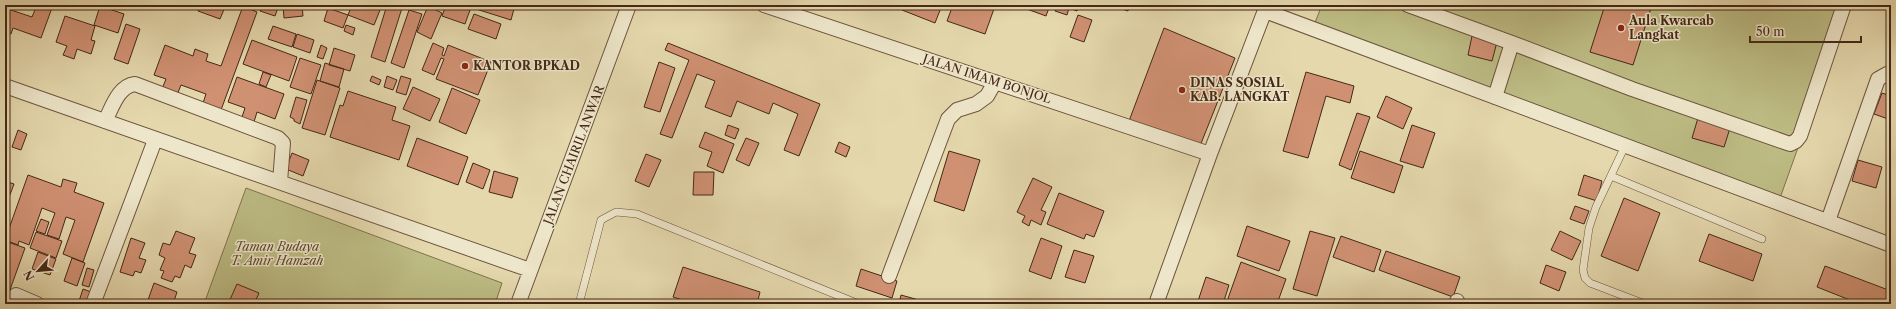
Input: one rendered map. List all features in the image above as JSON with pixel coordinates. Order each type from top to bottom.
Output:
[{"type":"street","name":"JALAN CHAIRIL ANWAR","points":[[518,304],[629,5]]},
{"type":"street","name":"JALAN IMAM BONJOL","points":[[764,5],[1210,154]]},
{"type":"street","points":[[1408,5],[1632,89],[1790,144],[1796,141],[1800,136],[1844,5]]},
{"type":"street","points":[[1156,304],[1210,154],[1266,8],[1495,97],[1891,245]]},
{"type":"street","points":[[1495,97],[1512,43]]},
{"type":"street","points":[[1828,221],[1878,79],[1891,74]]},
{"type":"street","points":[[889,276],[948,118],[957,110],[976,104],[987,96],[995,82]]},
{"type":"street","points":[[105,121],[122,90],[128,85],[135,84],[278,138],[283,143],[280,182]]},
{"type":"street","points":[[5,86],[155,140],[280,182],[530,270]]},
{"type":"street","points":[[93,304],[155,140]]},
{"type":"street","points":[[16,295],[37,304]]},
{"type":"lane","points":[[1625,146],[1596,207],[1590,228],[1583,270],[1585,278],[1590,283],[1645,304]]},
{"type":"lane","points":[[1611,176],[1762,239]]},
{"type":"lane","points":[[579,304],[601,220],[616,212],[637,214],[859,304]]},
{"type":"green space","points":[[1322,5],[1849,5],[1780,198],[1314,25]]},
{"type":"green space","name":"Taman Budaya T. Amir Hamzah","points":[[246,188],[502,283],[495,304],[204,304]]},
{"type":"building","points":[[37,5],[53,5],[41,38],[13,28],[11,34],[5,32],[5,8],[32,17]]},
{"type":"building","points":[[200,5],[220,5],[225,7],[220,19],[198,11]]},
{"type":"building","points":[[244,5],[258,5],[257,8]]},
{"type":"building","points":[[262,5],[279,5],[275,16],[260,11]]},
{"type":"building","points":[[283,5],[302,5],[303,16],[284,18]]},
{"type":"building","points":[[352,5],[382,5],[374,25],[348,15]]},
{"type":"building","points":[[387,5],[402,8],[385,62],[371,57]]},
{"type":"building","points":[[446,5],[455,5],[470,10],[465,24],[442,16]]},
{"type":"building","points":[[478,5],[515,5],[511,20],[476,9]]},
{"type":"building","points":[[905,5],[942,5],[935,23],[902,10]]},
{"type":"building","points":[[953,5],[995,6],[985,34],[947,21]]},
{"type":"building","points":[[1025,5],[1050,5],[1046,16],[1024,8]]},
{"type":"building","points":[[1057,5],[1079,5],[1077,11],[1069,8],[1067,15],[1055,11]]},
{"type":"building","points":[[1117,5],[1130,5],[1128,11],[1116,7]]},
{"type":"building","name":"Aula Kwarcab Langkat","points":[[1605,5],[1652,5],[1633,65],[1590,52]]},
{"type":"building","points":[[100,6],[124,14],[118,33],[94,25]]},
{"type":"building","points":[[243,6],[257,12],[221,110],[203,103],[206,94],[181,85],[177,95],[162,89],[166,79],[154,75],[165,45],[193,56],[195,49],[208,54],[206,61],[221,66]]},
{"type":"building","points":[[428,6],[442,13],[431,39],[417,32]]},
{"type":"building","points":[[328,8],[348,15],[343,28],[324,21]]},
{"type":"building","points":[[409,10],[422,14],[404,68],[391,63]]},
{"type":"building","points":[[474,14],[501,24],[496,39],[468,29]]},
{"type":"building","points":[[1078,15],[1092,20],[1084,42],[1070,37]]},
{"type":"building","points":[[65,16],[95,26],[91,40],[95,41],[91,54],[77,49],[74,59],[63,55],[67,46],[56,42]]},
{"type":"building","points":[[126,24],[140,29],[128,64],[114,59]]},
{"type":"building","points":[[346,25],[355,28],[353,35],[344,31]]},
{"type":"building","points":[[273,26],[296,34],[292,47],[268,39]]},
{"type":"building","name":"DINAS SOSIAL KAB. LANGKAT","points":[[1164,28],[1235,58],[1200,146],[1129,121]]},
{"type":"building","points":[[297,34],[314,40],[310,53],[293,47]]},
{"type":"building","points":[[1472,36],[1497,42],[1492,61],[1468,55]]},
{"type":"building","points":[[252,40],[297,57],[289,81],[243,64]]},
{"type":"building","name":"KANTOR BPKAD","points":[[433,43],[444,48],[442,55],[444,56],[448,45],[491,62],[478,95],[436,79],[444,59],[441,58],[434,75],[422,70]]},
{"type":"building","points":[[668,43],[820,104],[799,156],[784,150],[798,114],[773,103],[769,114],[737,101],[731,117],[705,107],[715,81],[697,74],[672,138],[660,134],[689,60],[665,50]]},
{"type":"building","points":[[321,45],[327,48],[323,59],[317,57]]},
{"type":"building","points":[[334,48],[355,55],[350,71],[329,65]]},
{"type":"building","points":[[300,58],[321,65],[311,94],[290,87]]},
{"type":"building","points":[[659,62],[675,68],[660,112],[644,107]]},
{"type":"building","points":[[325,63],[344,69],[339,87],[320,81]]},
{"type":"building","points":[[263,72],[271,75],[266,87],[259,84]]},
{"type":"building","points":[[1306,72],[1354,86],[1350,103],[1326,96],[1308,158],[1283,151]]},
{"type":"building","points":[[372,76],[381,80],[379,85],[370,81]]},
{"type":"building","points":[[387,76],[397,80],[393,90],[384,87]]},
{"type":"building","points":[[401,76],[411,79],[406,95],[396,92]]},
{"type":"building","points":[[237,77],[284,94],[275,119],[257,112],[254,122],[242,117],[245,108],[228,102]]},
{"type":"building","points":[[317,80],[340,88],[325,135],[302,128]]},
{"type":"building","points":[[413,87],[440,99],[430,121],[403,109]]},
{"type":"building","points":[[452,88],[480,100],[466,134],[439,122]]},
{"type":"building","points":[[348,91],[396,107],[392,120],[410,126],[399,160],[330,137],[340,105],[343,106]]},
{"type":"building","points":[[1882,93],[1891,96],[1891,120],[1874,114]]},
{"type":"building","points":[[1386,96],[1412,108],[1403,129],[1377,117]]},
{"type":"building","points":[[296,97],[307,100],[300,124],[290,117]]},
{"type":"building","points":[[1357,113],[1370,117],[1351,170],[1339,165]]},
{"type":"building","points":[[1698,118],[1730,128],[1724,147],[1692,138]]},
{"type":"building","points":[[728,125],[739,129],[735,139],[725,135]]},
{"type":"building","points":[[1412,125],[1435,133],[1423,168],[1400,161]]},
{"type":"building","points":[[18,130],[27,134],[21,150],[12,147]]},
{"type":"building","points":[[705,132],[734,144],[723,173],[707,166],[712,152],[699,147]]},
{"type":"building","points":[[417,138],[468,157],[458,185],[407,166]]},
{"type":"building","points":[[746,138],[759,143],[749,166],[736,160]]},
{"type":"building","points":[[839,142],[850,147],[846,157],[835,152]]},
{"type":"building","points":[[949,151],[980,160],[964,211],[934,201]]},
{"type":"building","points":[[1360,151],[1403,166],[1394,193],[1351,178]]},
{"type":"building","points":[[292,153],[309,160],[303,176],[286,169]]},
{"type":"building","points":[[646,154],[661,160],[649,187],[635,181]]},
{"type":"building","points":[[1858,160],[1882,167],[1876,188],[1852,181]]},
{"type":"building","points":[[473,163],[490,170],[483,189],[466,182]]},
{"type":"building","points":[[494,171],[518,178],[512,198],[489,192]]},
{"type":"building","points":[[694,172],[714,172],[713,195],[693,195]]},
{"type":"building","points":[[28,175],[61,187],[63,179],[77,183],[74,192],[104,203],[83,262],[63,254],[75,220],[66,217],[59,239],[47,235],[55,213],[42,208],[29,245],[19,241],[18,245],[5,240]]},
{"type":"building","points":[[1584,175],[1602,181],[1597,201],[1578,195]]},
{"type":"building","points":[[1033,178],[1052,187],[1041,210],[1046,212],[1041,225],[1031,220],[1029,226],[1022,222],[1025,216],[1017,212]]},
{"type":"building","points":[[1891,179],[1891,190],[1888,189]]},
{"type":"building","points":[[5,181],[14,184],[5,208]]},
{"type":"building","points":[[1059,193],[1104,211],[1094,237],[1086,234],[1084,239],[1047,224]]},
{"type":"building","points":[[1624,198],[1660,213],[1638,271],[1601,256]]},
{"type":"building","points":[[1575,206],[1589,211],[1584,224],[1570,219]]},
{"type":"building","points":[[41,219],[49,222],[45,234],[36,231]]},
{"type":"building","points":[[1247,226],[1290,241],[1279,271],[1237,256]]},
{"type":"building","points":[[176,231],[195,238],[189,253],[196,255],[191,268],[185,265],[180,278],[175,276],[172,282],[161,278],[164,271],[160,270],[165,258],[159,255],[163,243],[170,245]]},
{"type":"building","points":[[1310,231],[1335,238],[1317,296],[1293,289]]},
{"type":"building","points":[[1560,231],[1581,241],[1572,260],[1551,250]]},
{"type":"building","points":[[36,232],[62,241],[56,258],[30,248]]},
{"type":"building","points":[[1709,234],[1762,254],[1753,281],[1699,261]]},
{"type":"building","points":[[1341,236],[1381,250],[1374,272],[1333,257]]},
{"type":"building","points":[[131,238],[145,243],[139,258],[146,260],[141,273],[135,271],[133,276],[120,272]]},
{"type":"building","points":[[1041,238],[1062,246],[1051,279],[1029,271]]},
{"type":"building","points":[[5,241],[25,248],[6,301],[5,301]]},
{"type":"building","points":[[1074,250],[1094,256],[1085,283],[1065,277]]},
{"type":"building","points":[[1386,251],[1460,277],[1453,297],[1379,270]]},
{"type":"building","points":[[38,252],[56,259],[50,275],[32,269]]},
{"type":"building","points":[[72,258],[85,263],[77,286],[64,281]]},
{"type":"building","points":[[1241,262],[1286,279],[1277,304],[1226,304]]},
{"type":"building","points":[[1546,265],[1566,272],[1559,291],[1540,283]]},
{"type":"building","points":[[1825,266],[1891,291],[1891,304],[1860,304],[1817,287]]},
{"type":"building","points":[[683,267],[760,292],[757,304],[696,304],[673,297]]},
{"type":"building","points":[[87,268],[94,270],[89,287],[82,285]]},
{"type":"building","points":[[861,269],[897,281],[892,298],[856,286]]},
{"type":"building","points":[[1206,277],[1229,285],[1223,304],[1197,304]]},
{"type":"building","points":[[154,283],[177,292],[173,304],[159,304],[148,300]]},
{"type":"building","points":[[237,284],[259,293],[254,304],[228,304]]},
{"type":"building","points":[[83,289],[94,293],[90,304],[78,304]]},
{"type":"building","points":[[901,295],[933,304],[899,304]]},
{"type":"building","points":[[1817,301],[1826,304],[1816,304]]},
{"type":"place","name":"Aula Kwarcab Langkat","points":[[1621,28]]},
{"type":"place","name":"KANTOR BPKAD","points":[[465,66]]},
{"type":"place","name":"DINAS SOSIAL KAB. LANGKAT","points":[[1182,90]]}]
